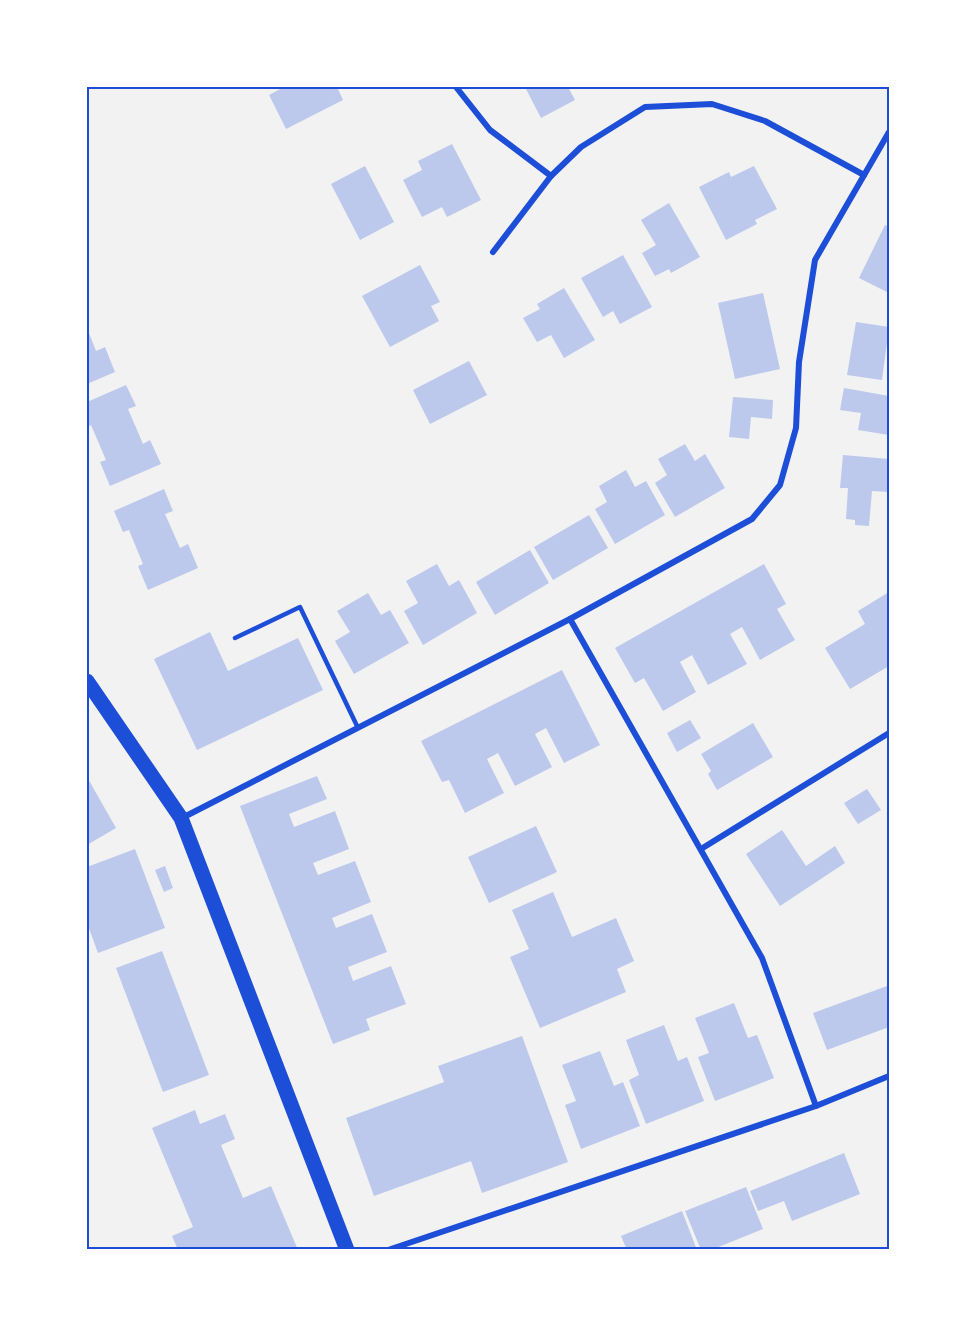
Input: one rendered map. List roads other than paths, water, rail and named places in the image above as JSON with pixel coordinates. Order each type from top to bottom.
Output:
[{"type":"main road","points":[[87,681],[181,818],[347,1250]]},
{"type":"street","points":[[456,87],[490,130],[551,176]]},
{"type":"street","points":[[493,252],[551,176],[581,147],[645,107],[712,104],[765,121],[864,175]]},
{"type":"street","points":[[181,818],[570,619],[752,519],[780,485],[796,428],[799,362],[815,260],[889,132]]},
{"type":"street","points":[[570,619],[762,958],[816,1106]]},
{"type":"street","points":[[701,849],[889,733]]},
{"type":"street","points":[[388,1250],[816,1106],[889,1076]]},
{"type":"lane","points":[[235,638],[300,607],[358,728]]}]
